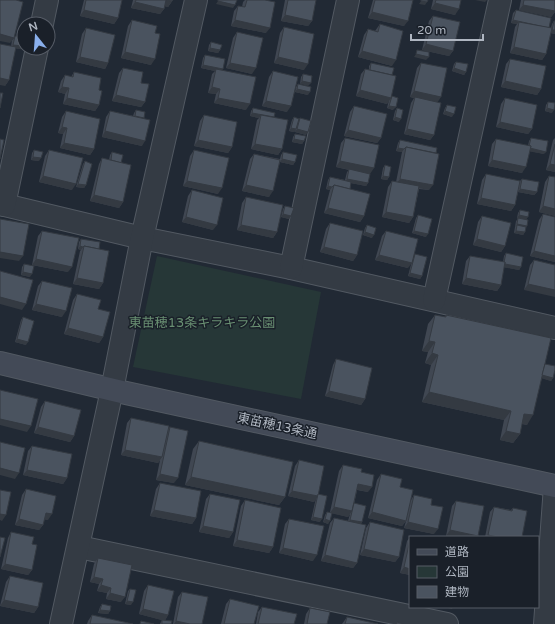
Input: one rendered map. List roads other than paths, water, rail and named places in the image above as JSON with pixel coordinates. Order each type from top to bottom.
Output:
[{"type":"street","points":[[44,16],[47,0]]},
{"type":"street","points":[[61,624],[112,390],[142,238],[196,0]]},
{"type":"street","points":[[291,268],[348,0]]},
{"type":"street","points":[[434,300],[500,0]]},
{"type":"street","points":[[35,56],[2,205],[142,238],[291,268],[555,328]]},
{"type":"street","name":"東苗穂13条通","points":[[0,363],[112,390],[555,486]]},
{"type":"street","points":[[545,624],[555,486]]},
{"type":"street","points":[[79,547],[447,624]]},
{"type":"park label","name":"東苗穂13条キラキラ公園","points":[[202,323]]}]
